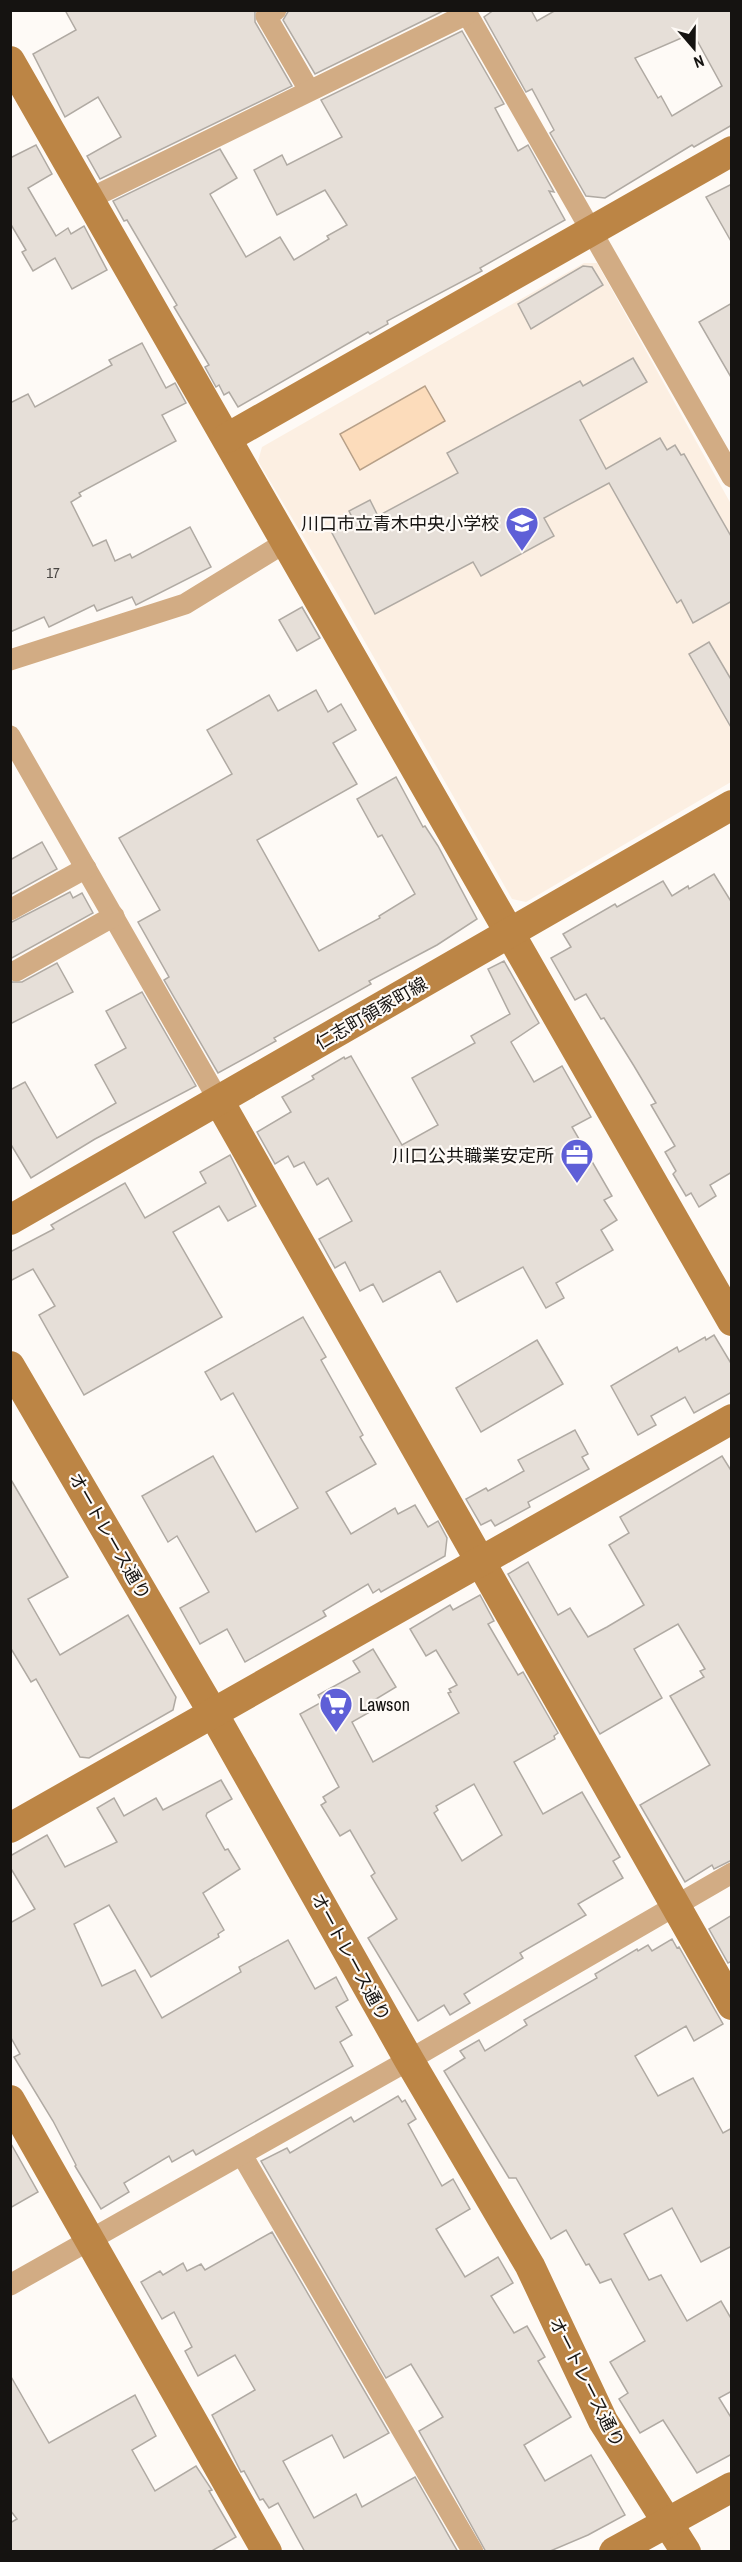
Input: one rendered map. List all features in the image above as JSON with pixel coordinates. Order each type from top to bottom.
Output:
[{"type":"street","points":[[276,10],[266,16],[309,90]]},
{"type":"street","points":[[90,199],[466,12],[732,477]]},
{"type":"street","points":[[10,61],[732,1321]]},
{"type":"street","points":[[227,438],[732,151]]},
{"type":"street","points":[[10,660],[185,604],[286,542]]},
{"type":"street","points":[[10,736],[732,2005]]},
{"type":"street","name":"仁志町領家町線","points":[[10,1220],[732,806]]},
{"type":"street","points":[[10,910],[86,868]]},
{"type":"street","points":[[16,971],[114,916]]},
{"type":"street","name":"オートレース通り","points":[[10,1366],[213,1713],[409,2060],[530,2266],[603,2421],[686,2552]]},
{"type":"street","points":[[10,1828],[732,1419]]},
{"type":"street","points":[[10,2285],[409,2060],[732,1873]]},
{"type":"street","points":[[10,2100],[267,2552]]},
{"type":"street","points":[[242,2155],[473,2552]]},
{"type":"street","points":[[614,2552],[732,2487]]},
{"type":"shaded area","name":"川口市立青木中央小学校","points":[[584,263],[597,263],[731,504],[731,782],[526,902],[512,899],[341,600],[258,461],[262,447]]},
{"type":"shaded area","points":[[425,386],[445,421],[360,470],[340,434]]},
{"type":"building","points":[[65,10],[255,10],[255,22],[292,86],[100,179],[87,156],[121,137],[98,97],[65,117],[33,54],[76,30]]},
{"type":"building","points":[[289,10],[445,10],[315,74],[283,20]]},
{"type":"building","points":[[494,10],[531,10],[537,21],[556,10],[732,10],[732,125],[694,147],[692,145],[605,198],[586,196],[550,133],[554,130],[532,89],[526,92],[484,17]],"holes":[[[693,33],[722,86],[672,116],[661,96],[658,98],[635,58]]]},
{"type":"building","points":[[462,31],[504,104],[495,108],[518,151],[528,145],[554,192],[549,191],[565,220],[480,268],[482,271],[387,321],[388,324],[370,334],[368,332],[238,407],[229,392],[224,395],[219,385],[216,387],[205,367],[209,365],[174,307],[177,305],[127,220],[124,221],[113,201],[220,149],[237,178],[210,194],[246,257],[280,237],[294,260],[329,239],[327,236],[347,225],[325,190],[277,215],[254,170],[282,155],[287,165],[342,137],[321,100]]},
{"type":"building","points":[[36,145],[52,174],[28,188],[56,236],[68,228],[71,234],[84,226],[107,270],[72,289],[55,258],[33,271],[22,252],[26,250],[10,223],[10,158]]},
{"type":"building","points":[[732,184],[732,243],[706,197]]},
{"type":"building","points":[[583,266],[592,267],[603,285],[531,329],[518,304]]},
{"type":"building","points":[[732,303],[732,379],[699,322]]},
{"type":"building","points":[[142,343],[166,388],[175,383],[186,403],[162,415],[176,441],[79,493],[81,496],[71,502],[93,546],[106,540],[115,561],[130,554],[132,558],[190,527],[211,567],[136,605],[132,597],[97,611],[94,605],[49,627],[44,617],[10,632],[10,403],[28,394],[35,407],[112,365],[109,360]]},
{"type":"building","points":[[633,358],[647,382],[580,420],[606,469],[660,438],[667,450],[675,445],[681,455],[684,454],[732,538],[732,601],[693,623],[681,600],[677,603],[609,483],[544,518],[554,536],[481,576],[473,562],[375,614],[332,533],[354,521],[349,511],[370,500],[378,516],[458,473],[447,453],[580,381],[583,386]]},
{"type":"building","points":[[302,607],[320,638],[297,651],[279,620]]},
{"type":"building","points":[[709,642],[732,681],[732,729],[689,654]]},
{"type":"building","points":[[316,690],[328,712],[341,704],[356,730],[333,743],[357,784],[257,840],[319,951],[380,918],[379,916],[415,894],[382,835],[378,837],[357,799],[396,777],[423,827],[425,826],[438,846],[477,919],[437,945],[369,981],[371,984],[274,1038],[276,1041],[218,1073],[164,980],[169,977],[138,922],[160,910],[119,838],[232,774],[207,730],[269,695],[278,711]]},
{"type":"building","points":[[42,842],[57,869],[10,895],[10,860]]},
{"type":"building","points":[[714,874],[732,903],[732,1172],[710,1185],[716,1196],[699,1207],[691,1193],[686,1196],[673,1174],[676,1171],[665,1152],[675,1146],[651,1105],[656,1103],[604,1018],[601,1019],[586,994],[575,1000],[551,958],[571,947],[563,934],[615,904],[617,907],[663,881],[672,896]]},
{"type":"building","points":[[70,892],[73,898],[82,893],[93,913],[10,959],[10,923]]},
{"type":"building","points":[[504,961],[539,1023],[511,1042],[534,1082],[562,1066],[591,1117],[572,1127],[612,1196],[604,1200],[617,1220],[601,1230],[613,1250],[556,1283],[564,1298],[546,1308],[523,1267],[457,1302],[440,1271],[383,1302],[373,1284],[360,1291],[345,1262],[335,1268],[319,1239],[352,1221],[328,1178],[317,1185],[304,1162],[294,1167],[288,1156],[275,1164],[257,1132],[291,1112],[282,1097],[314,1079],[312,1076],[344,1057],[345,1059],[351,1056],[402,1145],[438,1125],[412,1078],[475,1043],[471,1036],[510,1014],[488,969]]},
{"type":"building","points":[[57,963],[73,992],[10,1024],[10,982],[22,982]]},
{"type":"building","points":[[142,992],[196,1086],[95,1139],[31,1178],[10,1143],[10,1090],[25,1082],[57,1138],[116,1103],[95,1065],[126,1048],[106,1011]]},
{"type":"building","points":[[230,1155],[256,1206],[228,1221],[219,1206],[173,1232],[222,1317],[84,1395],[39,1315],[55,1306],[33,1269],[10,1281],[10,1252],[54,1229],[51,1225],[125,1183],[145,1218],[206,1183],[200,1172]]},
{"type":"building","points":[[303,1317],[326,1357],[321,1360],[363,1435],[360,1437],[376,1464],[326,1492],[351,1534],[395,1508],[398,1514],[415,1505],[428,1527],[438,1521],[447,1538],[445,1556],[381,1592],[379,1589],[373,1593],[368,1584],[323,1611],[326,1616],[245,1662],[227,1629],[200,1644],[180,1608],[209,1592],[177,1536],[168,1542],[142,1496],[213,1456],[256,1532],[298,1508],[233,1393],[221,1400],[205,1372]]},
{"type":"building","points":[[714,1335],[732,1365],[732,1392],[694,1413],[685,1397],[651,1416],[656,1425],[638,1435],[611,1386],[677,1347],[679,1352],[705,1337],[706,1340]]},
{"type":"building","points":[[537,1340],[563,1384],[481,1432],[456,1388]]},
{"type":"building","points":[[575,1430],[588,1454],[582,1457],[589,1469],[528,1502],[530,1507],[495,1526],[491,1520],[481,1525],[466,1499],[486,1488],[488,1491],[524,1471],[518,1460]]},
{"type":"building","points":[[722,1456],[732,1472],[732,1860],[714,1869],[712,1865],[685,1882],[640,1805],[710,1765],[670,1696],[704,1677],[700,1671],[705,1669],[678,1624],[634,1649],[662,1698],[600,1734],[508,1574],[528,1562],[558,1615],[570,1608],[588,1637],[607,1627],[644,1605],[609,1545],[629,1533],[620,1517]]},
{"type":"building","points":[[10,1478],[68,1577],[28,1599],[60,1655],[128,1615],[176,1697],[173,1710],[89,1758],[80,1757],[36,1679],[31,1682],[10,1647]]},
{"type":"building","points":[[480,1595],[494,1621],[488,1624],[518,1675],[523,1672],[558,1733],[554,1736],[555,1739],[514,1762],[543,1814],[582,1792],[620,1857],[613,1861],[623,1878],[578,1904],[586,1915],[520,1953],[523,1958],[464,1994],[470,2003],[450,2015],[444,2005],[418,2021],[368,1938],[397,1919],[371,1876],[375,1873],[350,1830],[340,1836],[321,1805],[326,1802],[323,1797],[339,1787],[300,1714],[322,1702],[318,1695],[360,1672],[353,1661],[373,1649],[396,1687],[371,1702],[375,1709],[352,1722],[373,1762],[459,1713],[448,1693],[451,1692],[449,1689],[457,1685],[436,1650],[426,1656],[410,1629],[450,1605],[453,1610]],"holes":[[[474,1784],[502,1835],[462,1861],[434,1813],[438,1810],[436,1806]]]},
{"type":"building","points":[[221,1780],[232,1799],[207,1813],[206,1816],[225,1850],[228,1849],[240,1869],[203,1893],[224,1930],[218,1934],[219,1937],[151,1977],[109,1905],[74,1924],[102,1986],[135,1970],[162,2018],[241,1972],[239,1967],[288,1940],[315,1989],[336,1977],[348,2000],[336,2007],[352,2035],[340,2042],[353,2066],[196,2155],[193,2150],[172,2162],[169,2156],[124,2183],[129,2192],[101,2209],[75,2166],[53,2121],[14,2057],[20,2054],[10,2036],[10,1923],[35,1909],[10,1867],[10,1856],[47,1835],[65,1867],[117,1842],[97,1808],[114,1798],[124,1816],[156,1798],[163,1810]]},
{"type":"building","points":[[732,1915],[732,1961],[728,1963],[709,1929]]},
{"type":"building","points":[[672,1939],[677,1948],[679,1947],[723,2024],[694,2041],[686,2026],[635,2056],[658,2096],[693,2078],[723,2133],[732,2128],[732,2246],[701,2262],[672,2208],[624,2234],[649,2280],[661,2275],[687,2321],[721,2301],[732,2320],[732,2391],[719,2398],[732,2419],[732,2454],[697,2473],[663,2420],[640,2433],[619,2399],[628,2393],[610,2362],[645,2341],[611,2279],[600,2283],[589,2264],[586,2265],[566,2230],[551,2239],[516,2178],[509,2178],[444,2071],[465,2058],[460,2051],[479,2040],[485,2051],[527,2025],[524,2020],[597,1978],[595,1974],[637,1949],[638,1951],[648,1945],[652,1951]]},
{"type":"building","points":[[398,2096],[402,2102],[405,2100],[416,2119],[408,2124],[442,2186],[453,2179],[470,2209],[436,2229],[465,2277],[498,2257],[513,2283],[491,2296],[514,2333],[527,2326],[545,2357],[538,2361],[571,2417],[524,2445],[545,2481],[591,2455],[625,2515],[588,2535],[548,2552],[486,2552],[419,2431],[443,2417],[411,2364],[386,2378],[261,2161],[287,2148],[290,2153],[351,2117],[354,2122]]},
{"type":"building","points":[[10,2142],[38,2192],[10,2208]]},
{"type":"building","points":[[272,2232],[389,2433],[344,2458],[332,2435],[283,2461],[314,2518],[356,2494],[362,2507],[415,2477],[458,2552],[305,2552],[278,2503],[269,2508],[263,2499],[260,2500],[244,2471],[241,2472],[212,2415],[255,2390],[235,2355],[198,2376],[185,2351],[192,2347],[174,2312],[162,2319],[141,2282],[160,2271],[163,2275],[183,2263],[187,2271],[201,2264],[205,2270]]},
{"type":"building","points":[[10,2375],[49,2443],[135,2395],[156,2436],[132,2450],[155,2491],[196,2466],[212,2490],[209,2491],[236,2537],[210,2552],[10,2552],[10,2523],[17,2519],[10,2510]]},
{"type":"place","name":"川口市立青木中央小学校","points":[[522,552]]},
{"type":"place","name":"川口公共職業安定所","points":[[577,1184]]},
{"type":"place","name":"Lawson","points":[[336,1733]]}]
